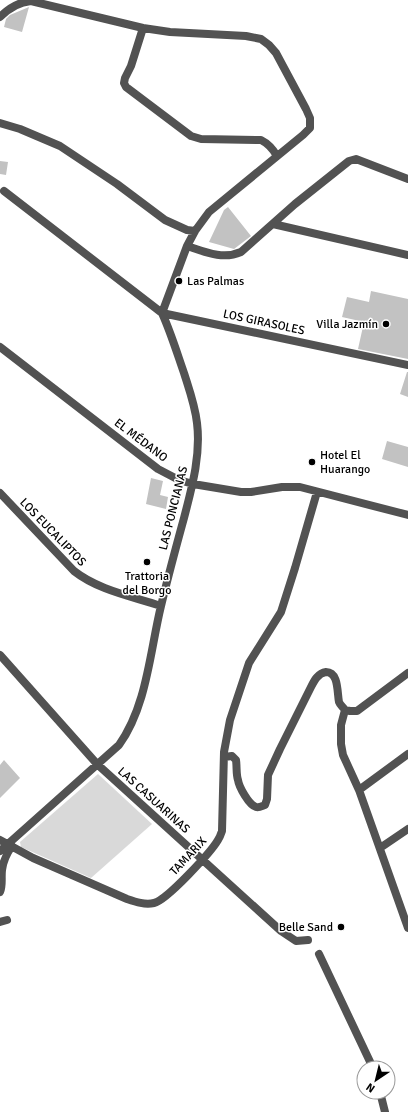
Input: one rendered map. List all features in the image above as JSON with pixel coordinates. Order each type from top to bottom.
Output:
[{"type":"street","points":[[0,17],[6,11],[17,5],[32,1],[143,28],[170,32],[246,36],[261,39],[276,53],[299,94],[310,118],[310,128],[209,212],[195,231],[188,246],[162,313]]},
{"type":"street","points":[[143,28],[132,66],[125,78],[124,83],[126,87],[191,136],[201,139],[261,140],[272,147],[277,156]]},
{"type":"street","points":[[0,123],[20,129],[60,146],[117,184],[166,220],[187,230],[195,231]]},
{"type":"street","points":[[188,246],[207,253],[221,255],[235,255],[241,252],[295,204],[349,161],[356,159],[408,180]]},
{"type":"street","name":"LAS PONCIANAS","points":[[0,851],[10,845],[120,744],[126,735],[136,714],[141,698],[160,606],[193,484],[197,456],[197,423],[195,410],[171,334],[162,313],[4,191]]},
{"type":"street","points":[[273,224],[408,255]]},
{"type":"street","name":"LOS GIRASOLES","points":[[162,313],[408,365]]},
{"type":"street","name":"EL MÉDANO","points":[[0,347],[158,470],[179,480],[193,484],[246,492],[290,486],[300,487],[408,515]]},
{"type":"street","name":"TAMARIX","points":[[0,840],[33,858],[127,899],[146,903],[154,903],[161,900],[202,860],[219,839],[222,831],[224,758],[230,720],[249,663],[280,612],[295,568],[317,492]]},
{"type":"street","name":"LOS EUCALIPTOS","points":[[0,494],[74,571],[83,578],[100,586],[160,606]]},
{"type":"street","name":"LAS CASUARINAS","points":[[0,655],[97,764],[281,931],[296,941],[308,940]]},
{"type":"street","points":[[224,758],[232,756],[235,758],[237,778],[240,787],[250,803],[256,807],[265,805],[267,798],[268,775],[315,679],[322,673],[329,672],[333,675],[340,704],[345,710],[350,712],[357,711],[408,673]]},
{"type":"street","points":[[345,710],[341,725],[341,744],[343,755],[359,790],[408,928]]},
{"type":"street","points":[[359,790],[408,754]]},
{"type":"street","points":[[380,848],[408,829]]},
{"type":"street","points":[[0,892],[2,885],[2,870],[10,845]]},
{"type":"street","points":[[319,954],[369,1060]]},
{"type":"street","points":[[382,1100],[385,1112]]},
{"type":"shaded area","points":[[98,774],[152,824],[91,878],[21,847],[20,842]]},
{"type":"building","points":[[29,7],[22,32],[4,27],[6,19],[10,15]]},
{"type":"building","points":[[0,161],[8,162],[6,175],[0,174]]},
{"type":"building","points":[[228,207],[251,236],[234,249],[209,242],[224,210]]},
{"type":"building","name":"Villa Jazmín","points":[[371,291],[408,299],[408,359],[358,349],[364,322],[342,317],[347,297],[369,302]]},
{"type":"building","points":[[408,372],[408,397],[400,394]]},
{"type":"building","points":[[387,441],[408,447],[408,467],[382,459]]},
{"type":"building","points":[[151,478],[163,481],[160,495],[168,497],[166,509],[146,504]]},
{"type":"building","points":[[4,760],[20,778],[0,798],[0,765]]},
{"type":"place","name":"Las Palmas","points":[[179,281]]},
{"type":"place","name":"Villa Jazmín","points":[[386,324]]},
{"type":"place","name":"Hotel El Huarango","points":[[312,462]]},
{"type":"place","name":"Trattoria del Borgo","points":[[147,562]]},
{"type":"place","name":"Belle Sand","points":[[341,927]]}]
